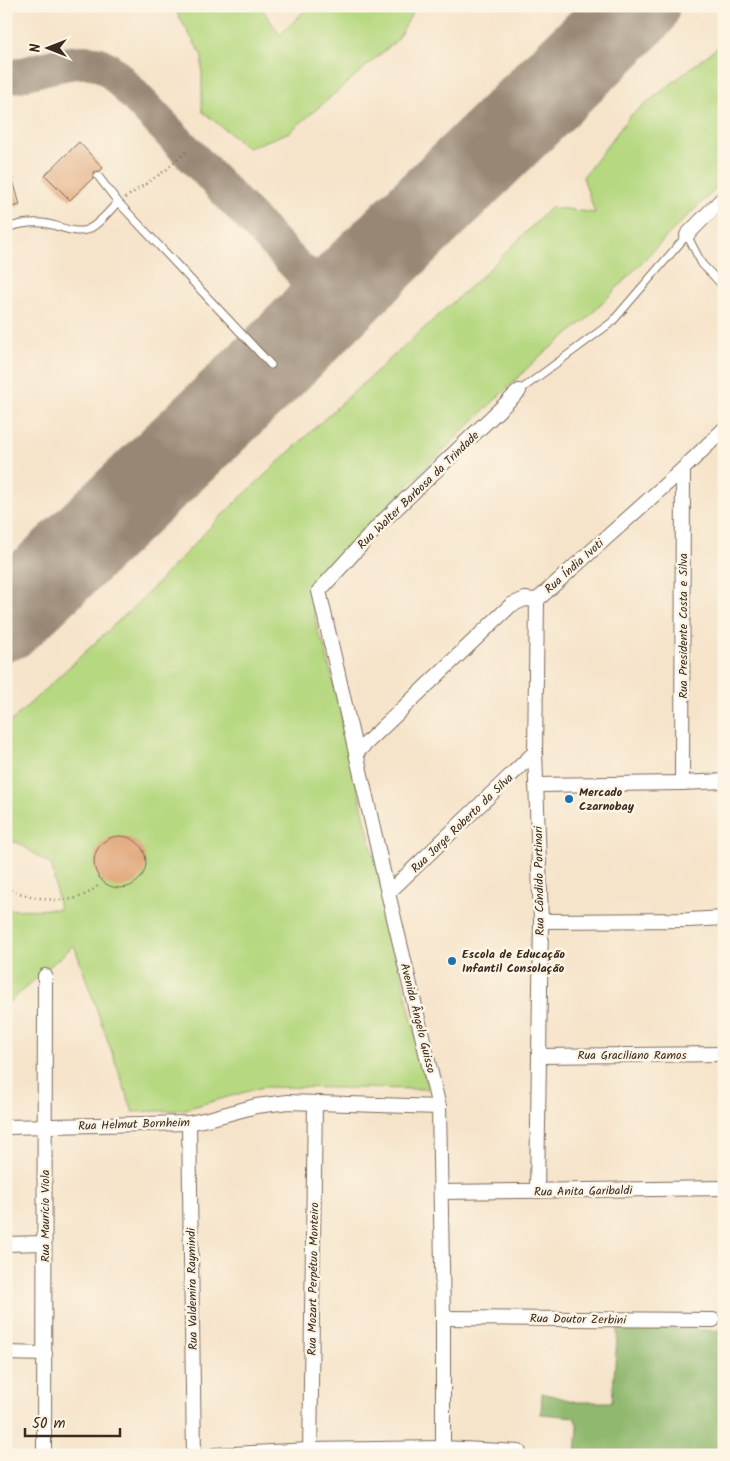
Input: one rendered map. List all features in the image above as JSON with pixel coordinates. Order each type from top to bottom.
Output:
[{"type":"street","points":[[687,235],[722,204]]},
{"type":"street","name":"Rua Walter Barbosa da Trindade","points":[[319,591],[381,523],[519,391]]},
{"type":"street","name":"Rua Índia Ivoti","points":[[356,753],[511,605],[525,599],[537,600],[683,469],[724,429]]},
{"type":"street","name":"Rua Presidente Costa e Silva","points":[[682,784],[683,469]]},
{"type":"street","name":"Avenida Ângelo Guisso","points":[[319,591],[388,893],[440,1107],[444,1318],[443,1452]]},
{"type":"street","name":"Rua Cândido Portinari","points":[[537,600],[535,752],[541,921],[537,1191]]},
{"type":"street","name":"Rua Jorge Roberto da Silva","points":[[388,893],[535,752]]},
{"type":"street","points":[[536,785],[682,784],[724,781]]},
{"type":"street","points":[[541,921],[724,918]]},
{"type":"street","name":"Rua Maurício Viola","points":[[44,1455],[45,976]]},
{"type":"street","name":"Rua Graciliano Ramos","points":[[539,1056],[724,1054]]},
{"type":"street","name":"Rua Helmut Bornheim","points":[[6,1127],[189,1123],[256,1106],[288,1102],[440,1107]]},
{"type":"street","name":"Rua Mozart Perpétuo Monteiro","points":[[310,1453],[315,1104]]},
{"type":"street","name":"Rua Valdemira Raymindi","points":[[189,1123],[194,1455]]},
{"type":"street","name":"Rua Anita Garibaldi","points":[[442,1192],[724,1188]]},
{"type":"street","points":[[6,1244],[44,1243]]},
{"type":"street","name":"Rua Doutor Zerbini","points":[[444,1318],[713,1320]]},
{"type":"street","points":[[6,1353],[45,1354]]},
{"type":"street","points":[[214,1455],[519,1452]]},
{"type":"lane","points":[[98,176],[118,202],[271,365]]},
{"type":"lane","points":[[6,228],[15,225],[46,223],[74,231],[86,230],[97,224],[118,202]]},
{"type":"lane","points":[[519,391],[612,322],[687,235],[702,264],[724,287]]},
{"type":"path","points":[[118,202],[166,170],[188,150]]},
{"type":"path","points":[[6,889],[33,898],[48,900],[71,899],[85,895],[99,885]]},
{"type":"green space","points":[[173,6],[260,6],[280,35],[309,6],[416,6],[398,39],[290,132],[248,148],[202,111],[202,56]]},
{"type":"green space","points":[[724,42],[724,181],[671,232],[587,319],[539,357],[423,470],[310,586],[317,629],[325,648],[428,1089],[263,1087],[182,1110],[133,1112],[74,945],[6,1005],[6,910],[59,909],[52,866],[19,843],[6,840],[6,726],[147,594],[216,521],[337,407],[483,275],[551,207],[595,213],[583,177],[630,116]]},
{"type":"green space","points":[[618,1326],[724,1331],[724,1455],[576,1455],[578,1427],[574,1417],[541,1414],[542,1393],[577,1402],[612,1402]]},
{"type":"building","points":[[79,142],[103,168],[100,171],[94,172],[93,178],[70,200],[45,175]]},
{"type":"building","points":[[6,166],[9,166],[20,205],[6,209]]},
{"type":"building","points":[[120,836],[134,840],[142,848],[146,862],[142,876],[134,884],[120,888],[106,884],[98,876],[94,862],[98,848],[106,840]]},
{"type":"taxiway","points":[[15,76],[77,62],[96,63],[113,73],[301,271],[308,288],[309,304],[306,320],[299,337]]},
{"type":"taxiway","points":[[301,271],[319,278],[335,279],[351,276],[368,268]]},
{"type":"runway","points":[[6,618],[271,365],[637,6]]},
{"type":"place","name":"Mercado Czarnobay","points":[[569,799]]},
{"type":"place","name":"Escola de Educação Infantil Consolação","points":[[452,961]]}]
